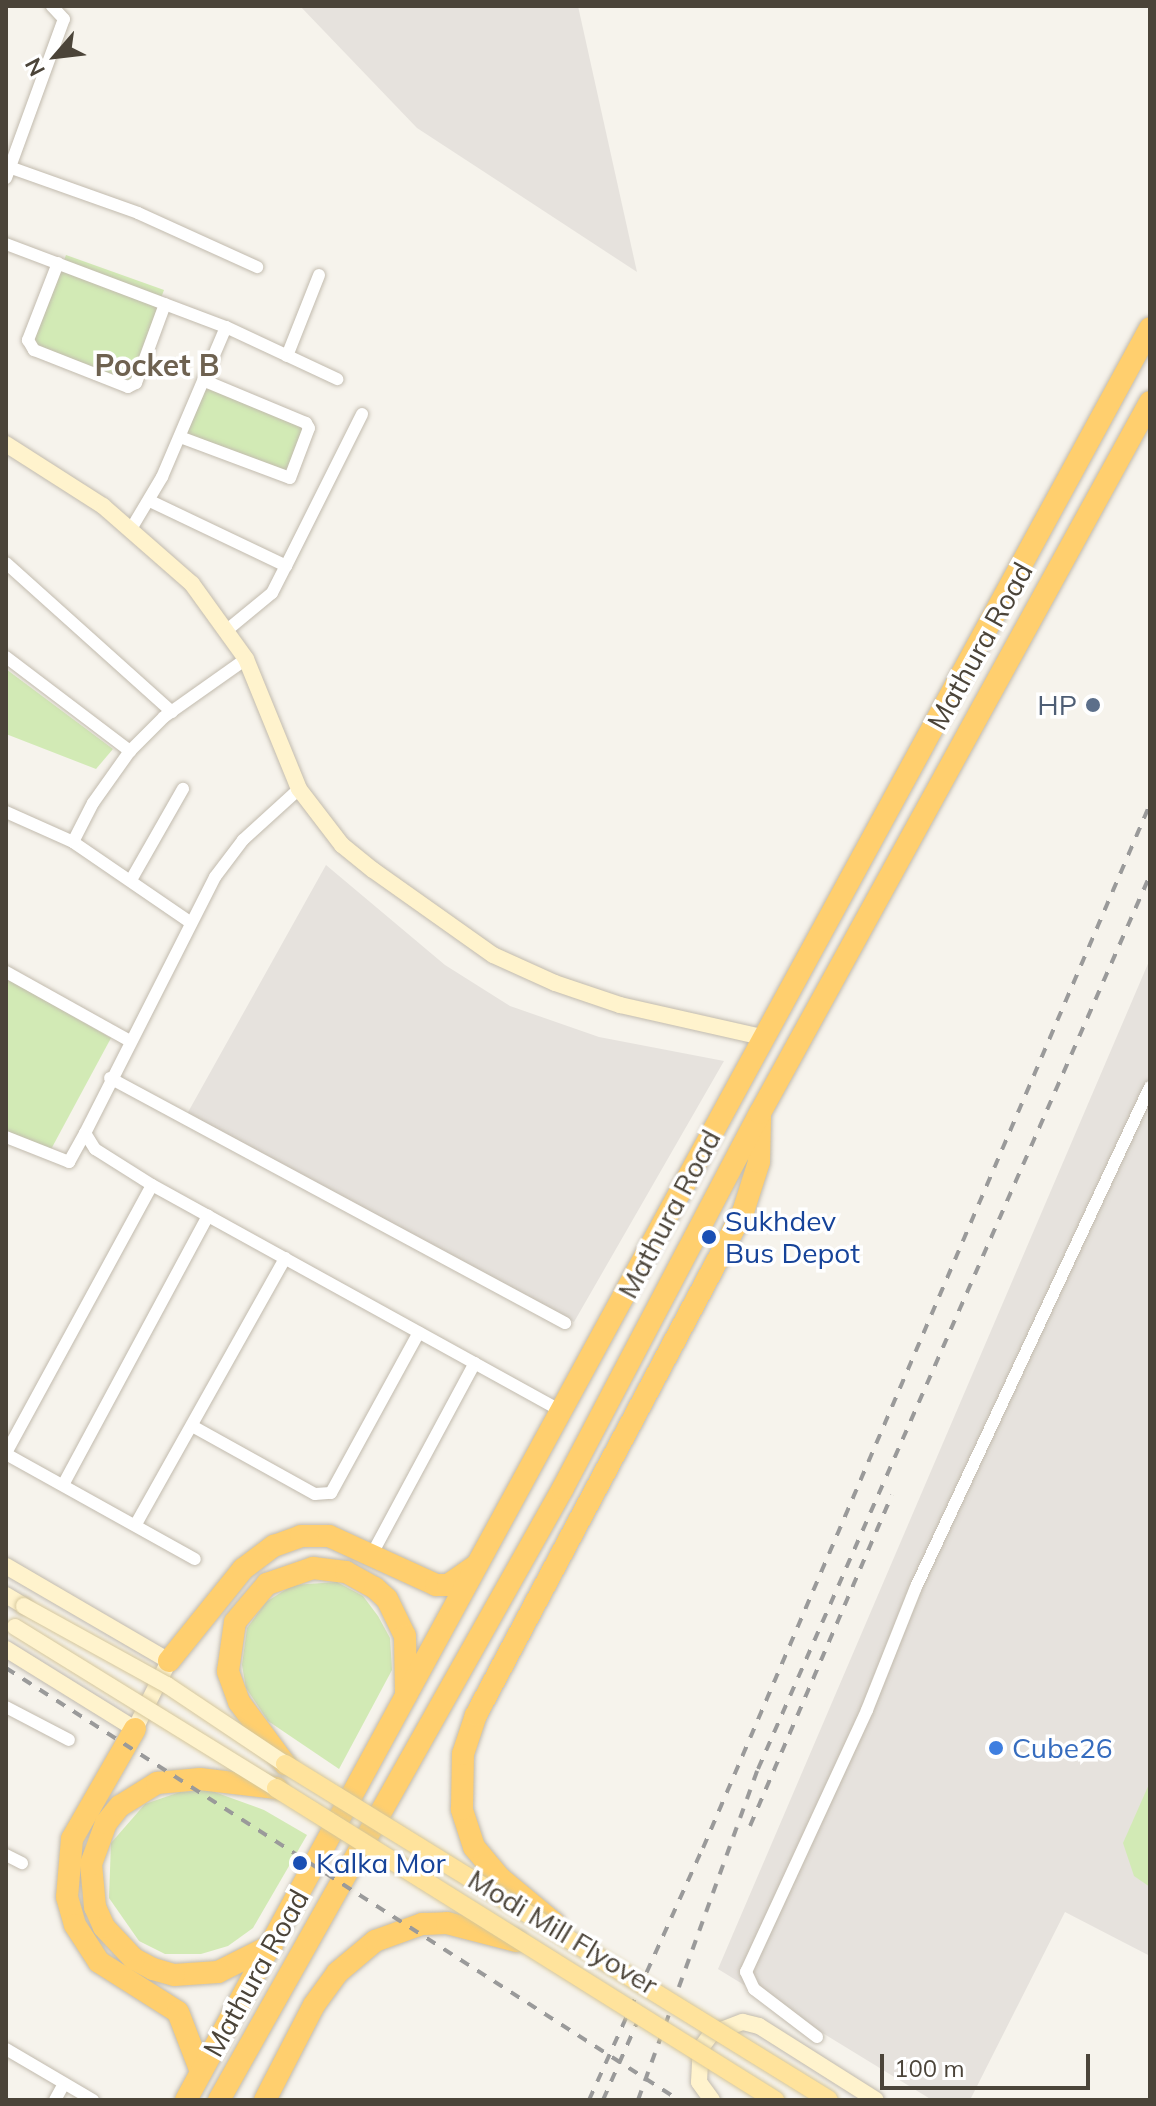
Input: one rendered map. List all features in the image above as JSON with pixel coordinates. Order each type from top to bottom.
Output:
[{"type":"highway","name":"Mathura Road","points":[[186,2100],[1150,328]]},
{"type":"highway","name":"Mathura Road","points":[[219,2100],[563,1488],[760,1113],[1150,402]]},
{"type":"highway","points":[[567,1934],[514,1892],[474,1847],[462,1809],[463,1754],[476,1715],[743,1212],[759,1162],[760,1113]]},
{"type":"highway","points":[[169,1661],[243,1569],[274,1546],[301,1536],[329,1536],[436,1585],[459,1580],[481,1561]]},
{"type":"highway","points":[[285,1764],[239,1702],[228,1671],[230,1638],[254,1595],[297,1571],[346,1572],[387,1599],[405,1636],[406,1700]]},
{"type":"highway","points":[[135,1729],[72,1839],[67,1897],[75,1925],[99,1962],[178,2012],[201,2072]]},
{"type":"highway","points":[[273,1944],[238,1963],[185,1975],[134,1959],[110,1936],[95,1907],[91,1864],[106,1823],[137,1793],[157,1783],[200,1779],[276,1788]]},
{"type":"highway","points":[[265,2100],[314,2005],[345,1964],[375,1941],[422,1924],[447,1923],[534,1947]]},
{"type":"main road","points":[[6,444],[131,529],[192,584],[246,659],[299,789],[342,845],[493,955],[620,1005],[766,1038]]},
{"type":"main road","points":[[6,1566],[169,1661],[135,1729],[6,1649]]},
{"type":"main road","name":"Modi Mill Flyover","points":[[6,1595],[167,1685],[285,1764],[567,1934],[829,2100]]},
{"type":"main road","name":"Modi Mill Flyover","points":[[6,1621],[534,1947],[775,2100]]},
{"type":"main road","points":[[712,2100],[699,2082],[701,2048],[726,2025],[743,2022],[759,2026],[876,2100]]},
{"type":"street","points":[[52,6],[64,13],[64,21],[10,149],[8,172],[138,213],[257,267]]},
{"type":"street","points":[[6,244],[226,327],[337,379]]},
{"type":"street","points":[[58,263],[28,340],[34,350],[128,387],[136,383],[165,304]]},
{"type":"street","points":[[287,356],[319,275]]},
{"type":"street","points":[[131,529],[150,501],[226,327]]},
{"type":"street","points":[[180,437],[290,478],[309,428],[306,423],[205,381]]},
{"type":"street","points":[[227,630],[272,593],[362,414]]},
{"type":"street","points":[[150,501],[286,566]]},
{"type":"street","points":[[6,563],[172,712]]},
{"type":"street","points":[[6,657],[130,751]]},
{"type":"street","points":[[73,842],[93,803],[130,751],[172,712],[246,659]]},
{"type":"street","points":[[131,880],[183,789]]},
{"type":"street","points":[[6,1137],[69,1162],[190,922],[243,840],[299,789]]},
{"type":"street","points":[[6,812],[73,842],[190,922]]},
{"type":"street","points":[[6,972],[130,1041]]},
{"type":"street","points":[[110,1078],[565,1323]]},
{"type":"street","points":[[817,2037],[754,1989],[746,1972],[867,1710],[916,1587],[1150,1087]]},
{"type":"street","points":[[85,1133],[95,1149],[152,1185],[562,1411]]},
{"type":"street","points":[[152,1185],[6,1454],[195,1559]]},
{"type":"street","points":[[63,1485],[208,1216]]},
{"type":"street","points":[[136,1524],[194,1427],[285,1258]]},
{"type":"street","points":[[194,1427],[315,1494],[331,1493],[419,1332]]},
{"type":"street","points":[[372,1554],[475,1363]]},
{"type":"street","points":[[6,1707],[69,1740]]},
{"type":"street","points":[[6,1855],[22,1863]]},
{"type":"street","points":[[6,2049],[93,2100]]},
{"type":"street","points":[[55,2100],[64,2084]]},
{"type":"shaded area","points":[[300,6],[578,6],[637,272],[417,128]]},
{"type":"shaded area","points":[[326,865],[445,965],[510,1006],[599,1037],[724,1061],[574,1322],[187,1114]]},
{"type":"shaded area","points":[[1150,959],[1150,1956],[1065,1912],[970,2100],[932,2100],[718,1969]]},
{"type":"green space","points":[[66,255],[164,290],[130,381],[32,344]]},
{"type":"green space","points":[[203,383],[304,425],[288,476],[178,433]]},
{"type":"green space","points":[[6,669],[113,749],[96,769],[6,734]]},
{"type":"green space","points":[[6,978],[111,1038],[49,1153],[6,1137]]},
{"type":"green space","points":[[337,1582],[363,1596],[378,1616],[390,1638],[392,1670],[339,1769],[268,1721],[246,1688],[242,1665],[247,1628],[266,1602],[293,1585]]},
{"type":"green space","points":[[1150,1782],[1150,1887],[1134,1876],[1123,1843]]},
{"type":"green space","points":[[209,1790],[264,1810],[307,1835],[253,1928],[228,1946],[201,1954],[165,1954],[139,1941],[109,1898],[111,1843],[145,1804],[180,1792]]},
{"type":"railway","points":[[589,2100],[703,1848],[1150,804]]},
{"type":"railway","points":[[638,2100],[758,1769],[1150,875]]},
{"type":"railway","points":[[750,1826],[892,1495]]},
{"type":"railway","points":[[6,1668],[679,2100]]},
{"type":"railway","points":[[603,2100],[643,2009]]},
{"type":"place","name":"HP","points":[[1093,705]]},
{"type":"place","name":"Sukhdev Bus Depot","points":[[709,1237]]},
{"type":"place","name":"Cube26","points":[[996,1748]]},
{"type":"place","name":"Kalka Mor","points":[[300,1863]]},
{"type":"district","name":"Pocket B","points":[[157,365]]}]
